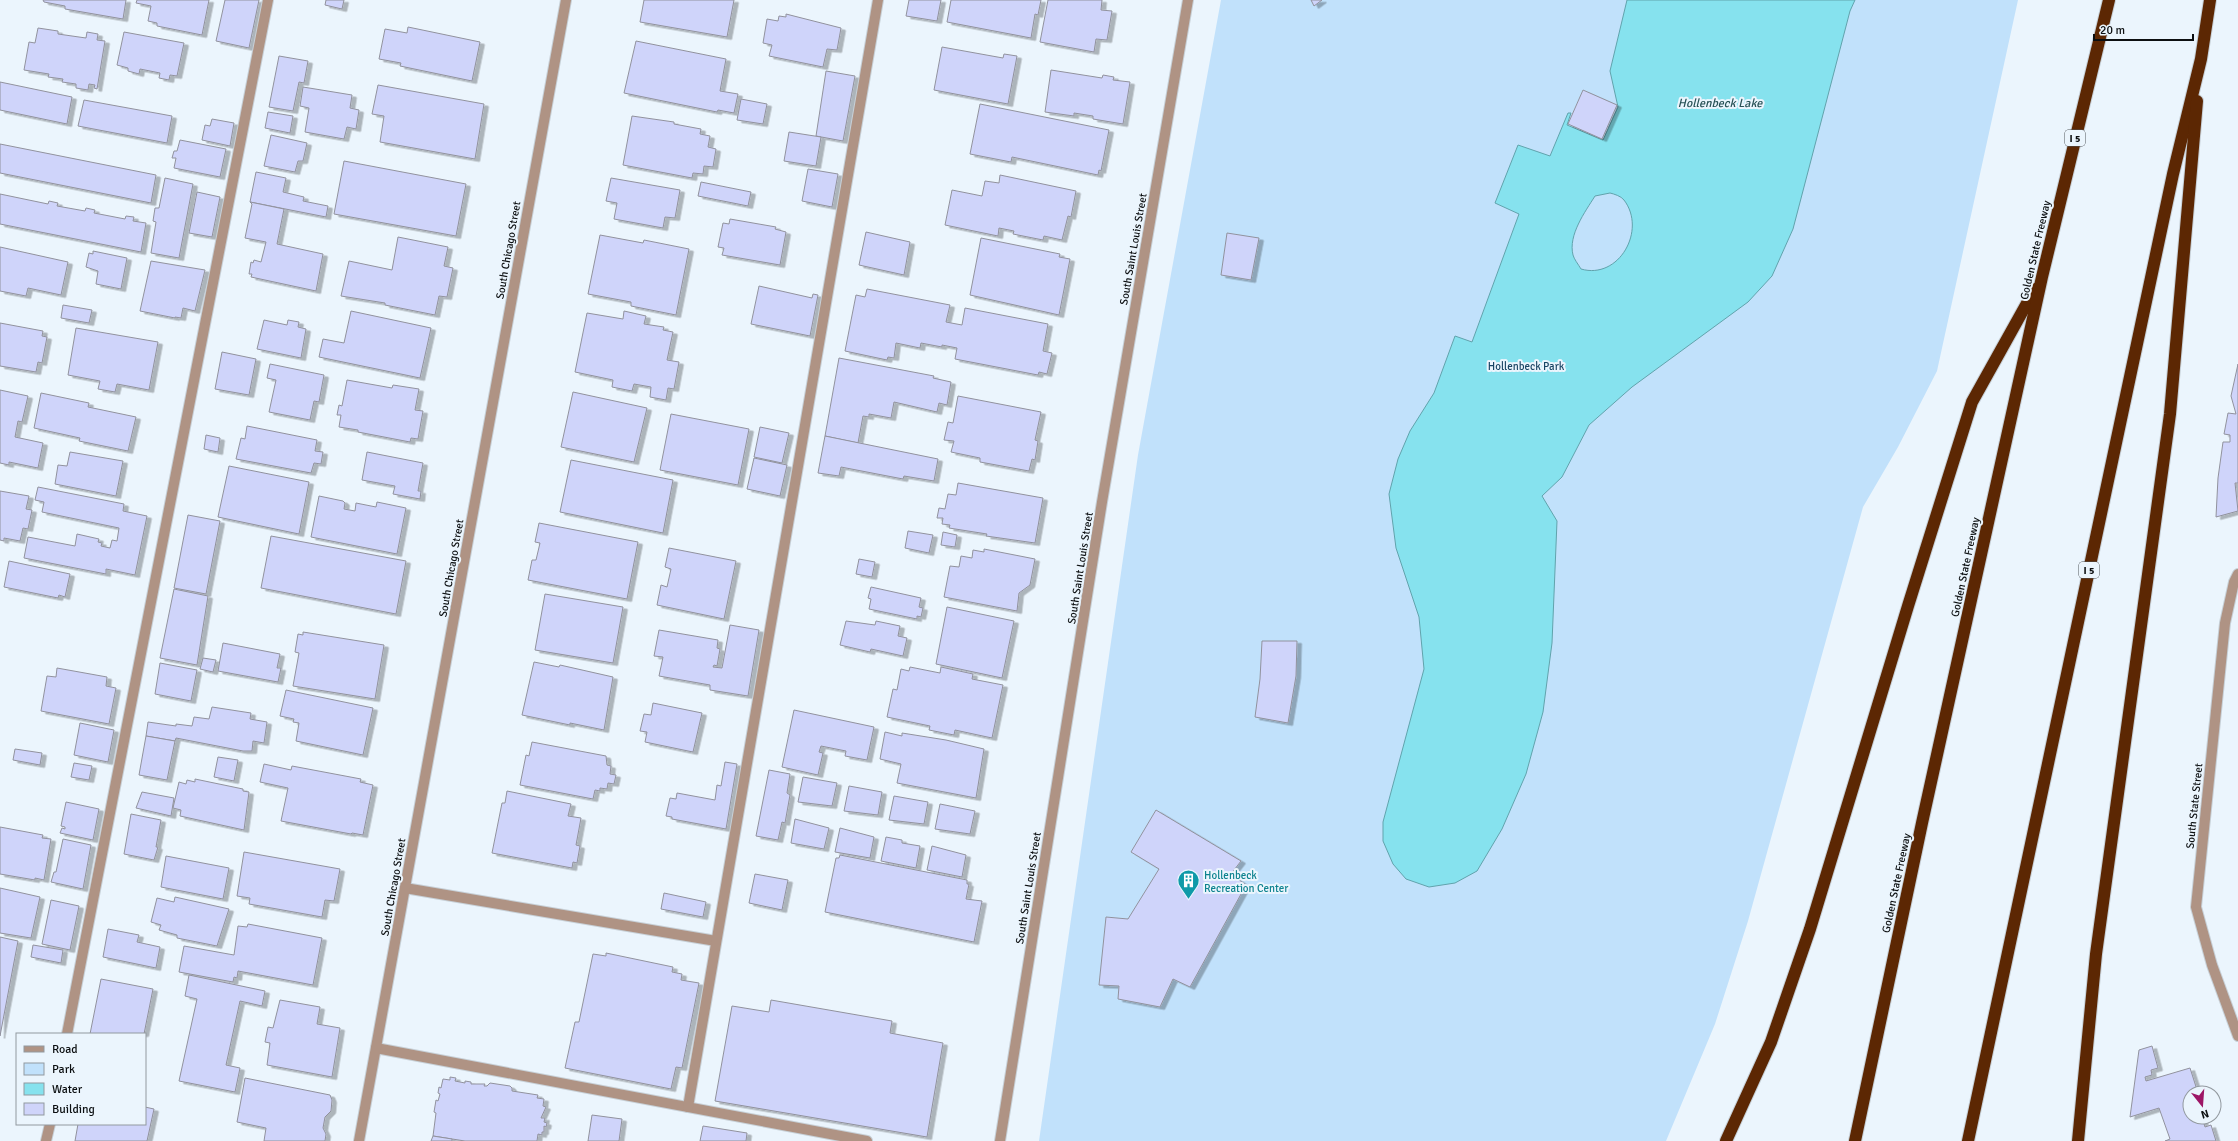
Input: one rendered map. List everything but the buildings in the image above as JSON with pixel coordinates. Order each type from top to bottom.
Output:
[{"type":"highway","name":"Golden State Freeway","points":[[1855,1141],[1922,823],[2042,277],[2108,0]]},
{"type":"highway","name":"I 5","points":[[1968,1141],[2173,174],[2201,60],[2210,0]]},
{"type":"highway","points":[[2078,1141],[2096,954],[2170,414],[2201,60]]},
{"type":"highway","points":[[1726,1141],[1771,1042],[1810,929],[1908,606],[1972,402],[2042,277]]},
{"type":"street","points":[[67,1033],[268,0]]},
{"type":"street","name":"South Chicago Street","points":[[359,1141],[566,0]]},
{"type":"street","points":[[688,1107],[878,0]]},
{"type":"street","name":"South Saint Louis Street","points":[[1000,1141],[1101,510],[1188,0]]},
{"type":"street","name":"South State Street","points":[[2238,574],[2234,582],[2225,623],[2196,907],[2212,965],[2238,1036]]},
{"type":"street","points":[[405,888],[716,941]]},
{"type":"street","points":[[376,1048],[867,1141]]},
{"type":"street","points":[[46,1141],[50,1125]]},
{"type":"green space","name":"Hollenbeck Park","points":[[1221,0],[2018,0],[1937,371],[1898,447],[1863,507],[1748,921],[1715,1024],[1666,1141],[1039,1141],[1138,455]]},
{"type":"water","name":"Hollenbeck Lake","points":[[1627,0],[1855,0],[1850,11],[1793,229],[1772,276],[1748,302],[1632,387],[1589,425],[1562,477],[1542,496],[1557,521],[1552,643],[1543,712],[1526,774],[1502,829],[1477,871],[1455,883],[1429,887],[1406,879],[1393,864],[1383,841],[1383,822],[1424,669],[1419,617],[1396,548],[1389,494],[1398,459],[1410,431],[1434,393],[1455,336],[1472,342],[1519,214],[1495,203],[1518,145],[1550,156],[1568,113],[1571,113],[1567,125],[1603,140],[1618,107],[1610,71]],"holes":[[[1610,193],[1623,199],[1630,212],[1632,225],[1631,238],[1625,250],[1617,260],[1607,267],[1595,270],[1581,269],[1575,260],[1572,247],[1578,224],[1595,196]]]},
{"type":"place","name":"Hollenbeck Recreation Center","points":[[1188,900]]}]
